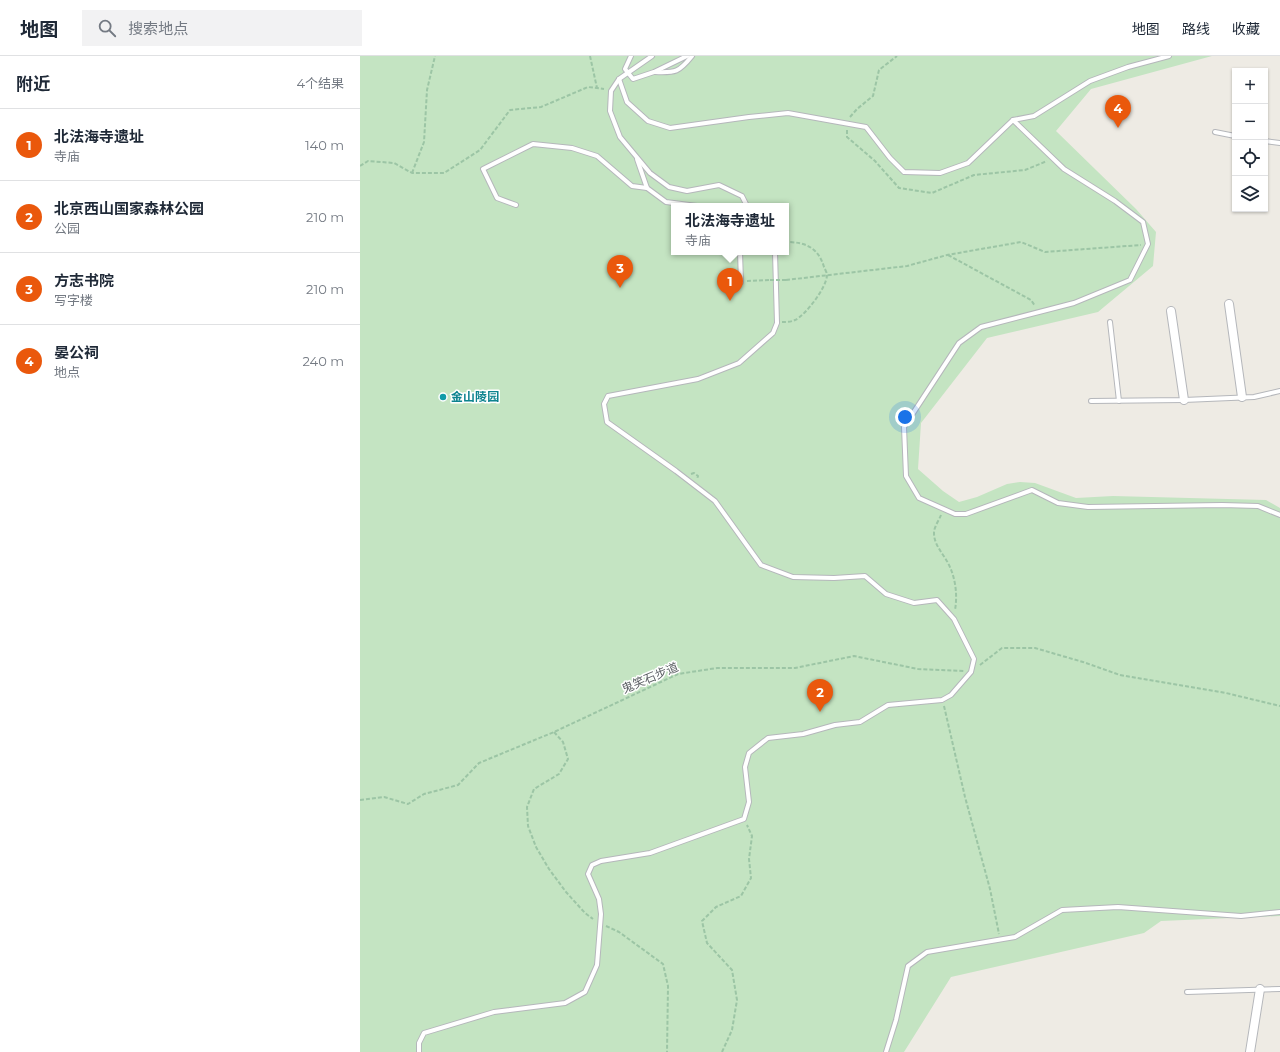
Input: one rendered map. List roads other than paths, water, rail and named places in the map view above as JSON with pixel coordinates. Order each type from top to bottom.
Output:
[{"type":"street","points":[[1229,304],[1242,397]]},
{"type":"street","points":[[1171,311],[1184,400]]},
{"type":"street","points":[[1250,1052],[1260,989]]},
{"type":"lane","points":[[630,56],[625,69],[627,74],[633,79],[654,72],[686,56]]},
{"type":"lane","points":[[652,56],[619,80],[612,91],[610,111],[620,137],[650,173],[669,187],[687,191],[719,185],[742,196],[746,203]]},
{"type":"lane","points":[[654,72],[672,72],[683,67],[692,56]]},
{"type":"lane","points":[[619,80],[627,102],[648,121],[670,128],[788,113],[866,127],[890,158],[904,172],[940,174],[968,163],[1013,120],[1034,116],[1090,81],[1128,67],[1169,56]]},
{"type":"lane","points":[[1013,120],[1064,170],[1115,201],[1143,222],[1148,244],[1130,280],[1074,303],[981,327],[958,343],[904,427],[906,476],[919,498],[943,510],[955,514],[966,514],[1032,490],[1058,503],[1088,508],[1222,505],[1258,506],[1280,515]]},
{"type":"lane","points":[[1214,132],[1232,135]]},
{"type":"lane","points":[[1268,141],[1280,143]]},
{"type":"lane","points":[[516,205],[497,198],[484,169],[533,144],[572,148],[597,156],[632,186],[647,188],[666,202],[674,203]]},
{"type":"lane","points":[[636,156],[647,188]]},
{"type":"lane","points":[[740,255],[742,282]]},
{"type":"lane","points":[[419,1052],[419,1043],[424,1033],[494,1012],[565,1004],[585,992],[597,965],[601,914],[599,899],[588,874],[592,865],[601,861],[650,853],[744,819],[749,802],[745,767],[749,753],[768,738],[803,734],[835,725],[860,722],[888,705],[942,700],[951,695],[971,672],[974,659],[954,619],[937,600],[914,603],[886,594],[865,576],[834,578],[793,577],[761,565],[715,501],[607,422],[604,404],[608,396],[698,379],[739,363],[773,333],[777,323],[774,255]]},
{"type":"lane","points":[[1110,322],[1119,400]]},
{"type":"lane","points":[[1091,401],[1184,400],[1254,397],[1280,391]]},
{"type":"lane","points":[[886,1052],[896,1020],[908,966],[927,952],[1015,936],[1062,910],[1118,907],[1241,916],[1280,912]]},
{"type":"lane","points":[[1187,992],[1280,988]]},
{"type":"place","name":"晏公祠","points":[[1118,128]]},
{"type":"place","name":"方志书院","points":[[620,288]]},
{"type":"place","name":"北法海寺遗址","points":[[730,301]]},
{"type":"place","name":"金山陵园","points":[[443,397]]},
{"type":"place","name":"北京西山国家森林公园","points":[[820,712]]}]
